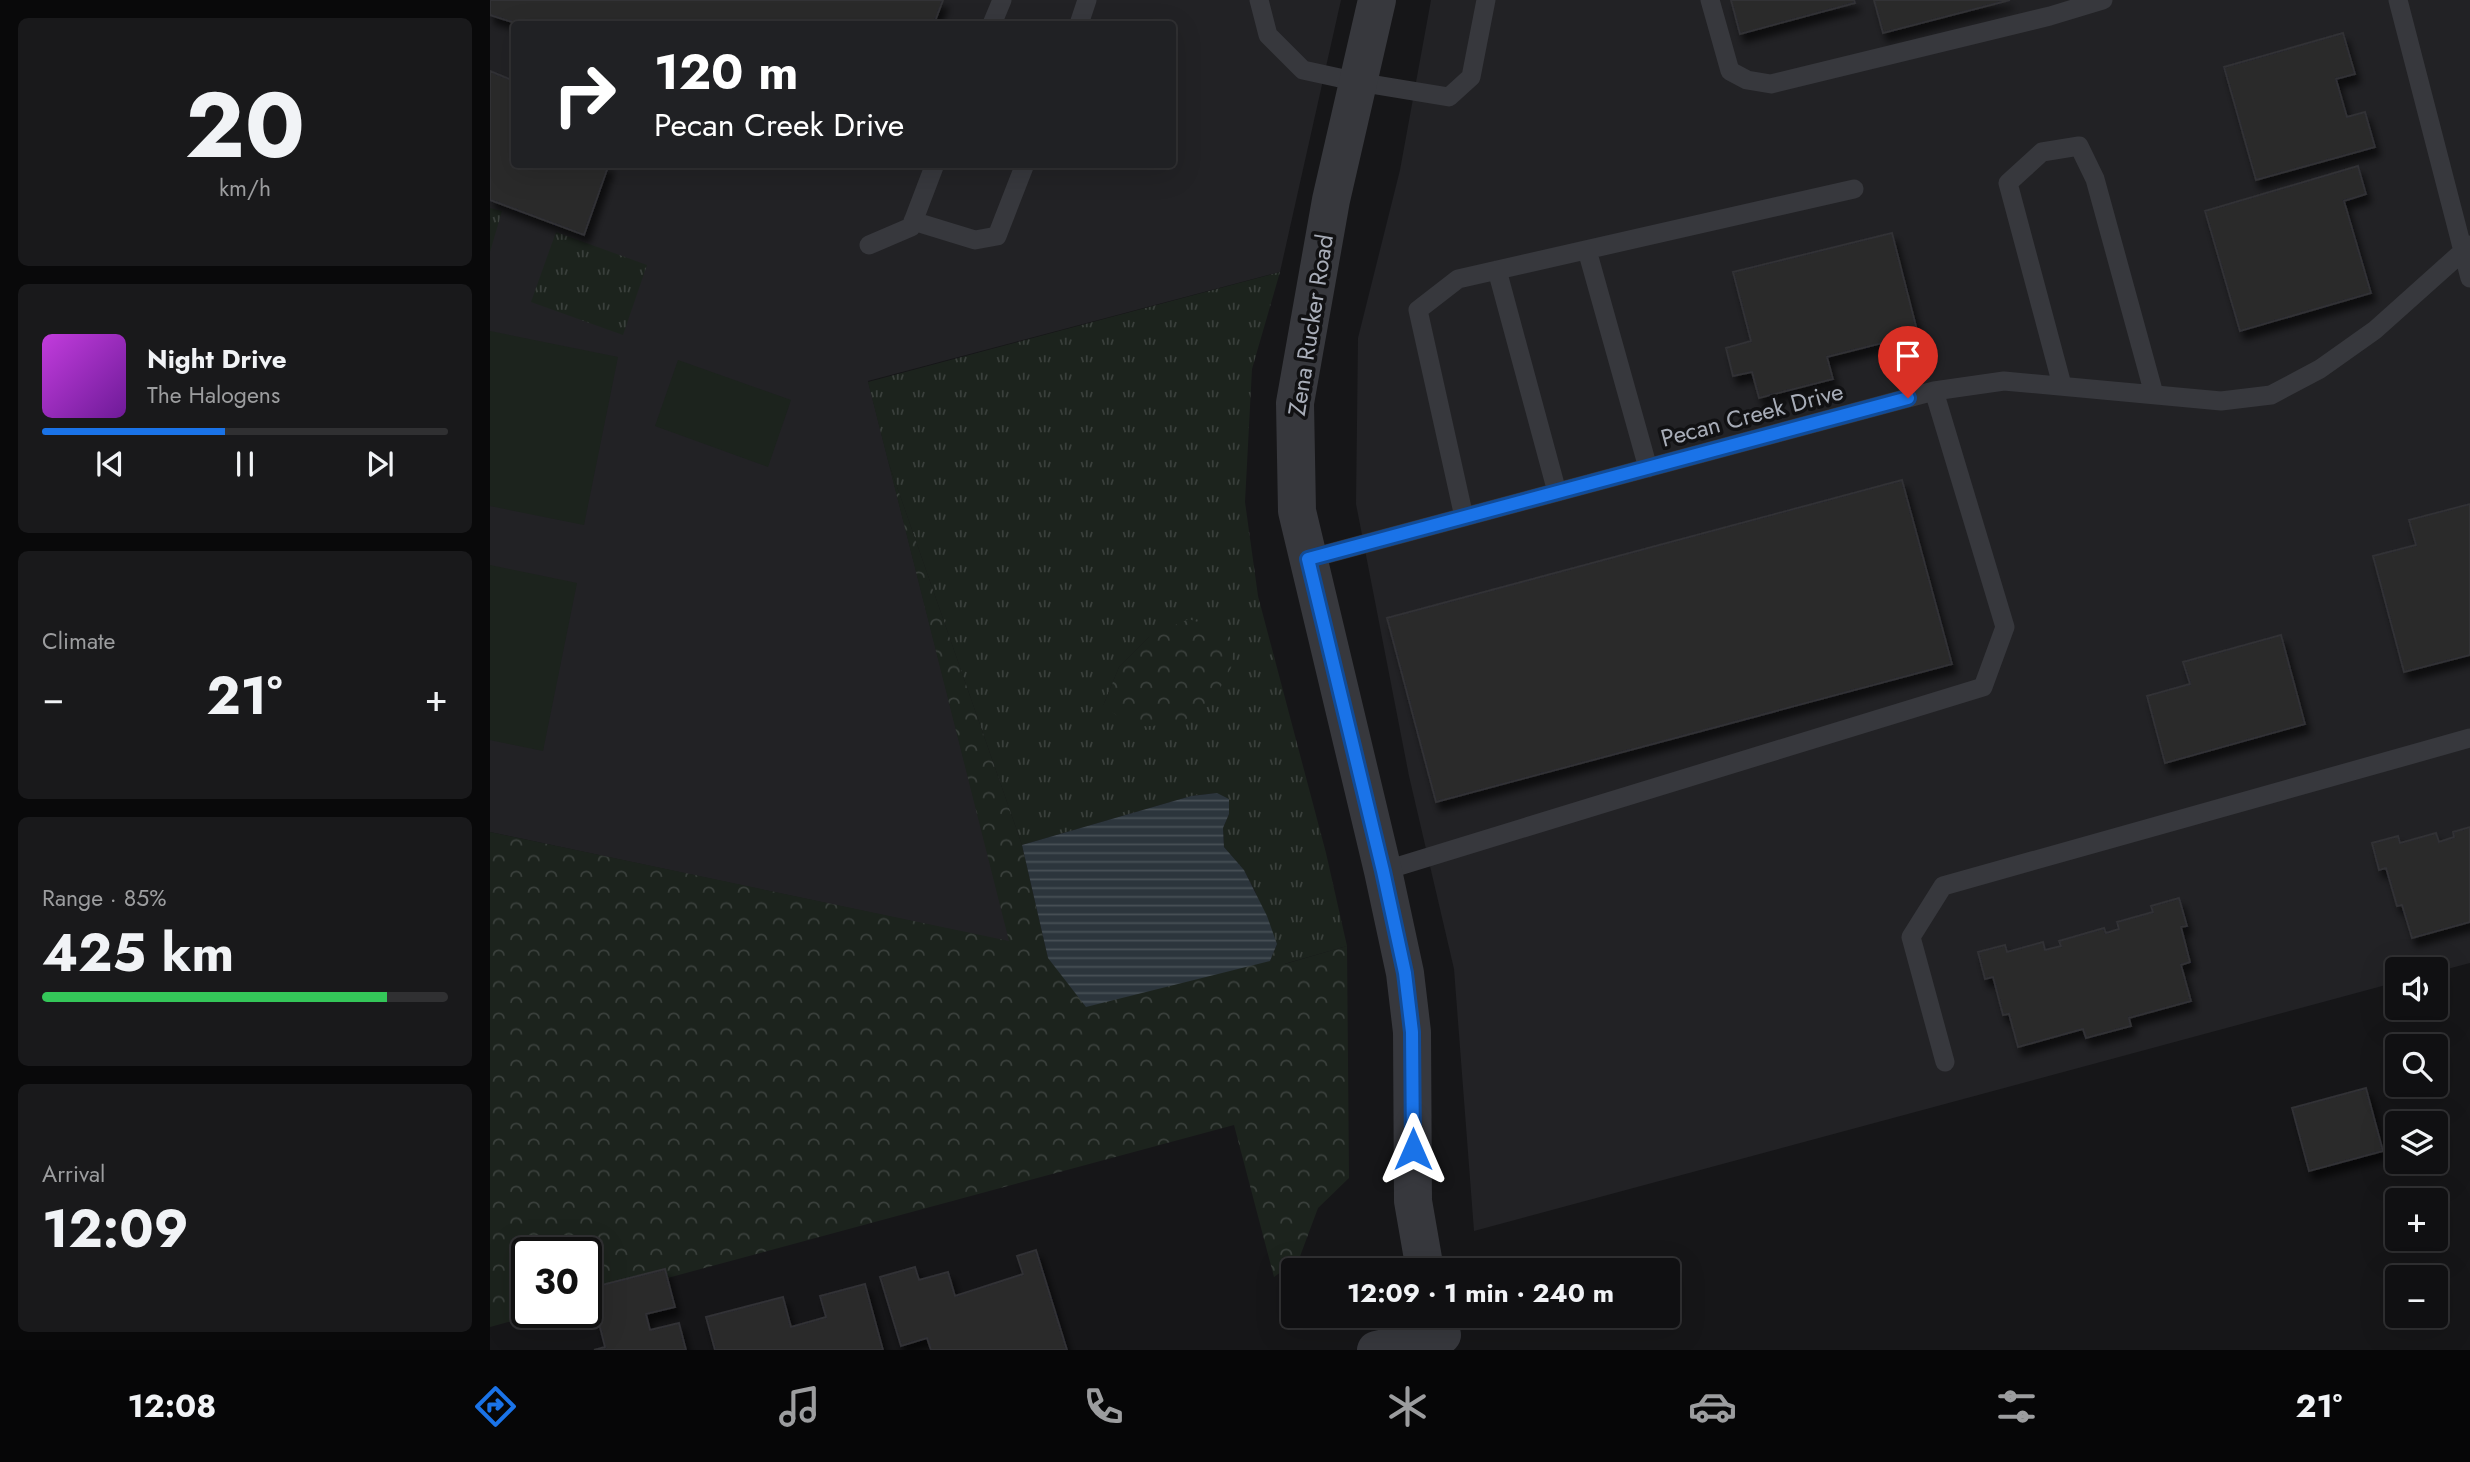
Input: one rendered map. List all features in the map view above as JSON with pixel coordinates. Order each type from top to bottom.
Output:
[{"type":"street","name":"Zena Rucker Road","points":[[1377,0],[1331,200],[1295,403],[1297,511],[1405,973],[1412,1032],[1413,1201],[1424,1258]]},
{"type":"street","points":[[1376,1350],[1441,1334]]},
{"type":"lane","points":[[993,21],[1002,0]]},
{"type":"lane","points":[[1080,21],[1087,0]]},
{"type":"lane","points":[[1259,0],[1268,35],[1303,70],[1449,97],[1471,77],[1486,0]]},
{"type":"lane","points":[[1710,0],[1731,71],[1747,80],[1771,83],[2050,16],[2103,0]]},
{"type":"lane","points":[[2398,0],[2467,249],[2470,278]]},
{"type":"lane","points":[[2062,385],[2008,183],[2042,152],[2079,146],[2095,180],[2154,394]]},
{"type":"lane","points":[[869,245],[911,227],[933,168]]},
{"type":"lane","points":[[913,221],[975,240],[997,236],[1022,168]]},
{"type":"lane","points":[[1464,517],[1418,310],[1458,279],[1854,188]]},
{"type":"lane","name":"Pecan Creek Drive","points":[[1308,559],[1934,391],[2004,381],[2221,401],[2271,396],[2320,369],[2375,330],[2467,249]]},
{"type":"lane","points":[[1587,250],[1648,468]]},
{"type":"lane","points":[[1497,270],[1558,492]]},
{"type":"lane","points":[[1383,871],[1983,687],[2005,627],[1934,391]]},
{"type":"lane","points":[[1945,1062],[1911,937],[1943,886],[2470,738]]},
{"type":"shaded area","points":[[490,0],[1341,0],[1280,272],[868,381],[1010,942],[490,832]]},
{"type":"shaded area","points":[[1431,0],[2470,0],[2470,963],[2448,969],[2448,957],[2385,957],[2385,985],[1474,1231],[1454,969],[1409,776],[1356,504],[1358,338],[1400,170]]},
{"type":"shaded area","points":[[1217,793],[1229,799],[1229,814],[1223,828],[1224,847],[1244,870],[1267,916],[1277,944],[1270,961],[1086,1007],[1048,958],[1022,845],[1191,796]]},
{"type":"green space","points":[[490,208],[502,211],[490,252]]},
{"type":"green space","points":[[556,232],[647,265],[623,335],[531,302]]},
{"type":"green space","points":[[1280,272],[1252,369],[1245,502],[1258,596],[1326,853],[1347,946],[1284,964],[1255,891],[1244,870],[1224,847],[1223,828],[1229,814],[1217,793],[1191,796],[1022,845],[888,461],[868,382]],"holes":[[[1150,636],[1103,706],[1119,667]]]},
{"type":"green space","points":[[490,331],[618,357],[584,525],[490,506]]},
{"type":"green space","points":[[678,360],[791,400],[768,467],[655,426]]},
{"type":"green space","points":[[888,461],[1022,845],[1048,958],[1270,961],[1277,944],[1285,964],[1347,946],[1349,1178],[1318,1208],[1299,1258],[1281,1258],[1281,1272],[1274,1277],[1234,1125],[602,1296],[602,1237],[511,1237],[511,1321],[490,1327],[490,832],[1009,941]]},
{"type":"green space","points":[[490,565],[577,583],[543,751],[490,740]]},
{"type":"green space","points":[[1189,619],[1227,632],[1234,645],[1231,668],[1215,697],[1180,724],[1134,727],[1103,706],[1119,667],[1150,636]]},
{"type":"building","points":[[490,0],[943,0],[935,21],[511,22],[490,15]]},
{"type":"building","points":[[1731,0],[1854,0],[1855,3],[1740,34]]},
{"type":"building","points":[[1874,0],[2010,0],[1883,33]]},
{"type":"building","points":[[2343,33],[2355,74],[2336,79],[2347,117],[2365,112],[2375,147],[2256,180],[2224,67]]},
{"type":"building","points":[[490,71],[511,80],[511,168],[608,168],[584,235],[490,200]]},
{"type":"building","points":[[2358,166],[2366,194],[2344,201],[2371,293],[2240,331],[2205,211]]},
{"type":"building","points":[[1892,233],[1918,334],[1827,357],[1833,379],[1759,398],[1752,372],[1733,376],[1726,348],[1751,341],[1733,272]]},
{"type":"building","points":[[1902,480],[1952,664],[1436,802],[1387,618]]},
{"type":"building","points":[[2470,504],[2470,655],[2404,672],[2373,556],[2416,545],[2409,520]]},
{"type":"building","points":[[2281,635],[2305,724],[2165,763],[2147,696],[2190,684],[2183,662]]},
{"type":"building","points":[[2470,827],[2470,922],[2412,938],[2402,905],[2397,906],[2386,868],[2379,870],[2372,843],[2398,836],[2400,843],[2436,833],[2439,842],[2454,837],[2453,832]]},
{"type":"building","points":[[2179,898],[2187,926],[2181,927],[2190,962],[2181,965],[2191,1001],[2129,1018],[2131,1026],[2086,1038],[2083,1029],[2018,1047],[2009,1014],[2003,1015],[1993,977],[1985,979],[1978,952],[2005,945],[2007,952],[2043,942],[2045,950],[2061,946],[2059,941],[2104,928],[2106,933],[2119,929],[2117,922],[2153,912],[2151,906]]},
{"type":"building","points":[[2366,1088],[2383,1151],[2309,1171],[2292,1108]]},
{"type":"building","points":[[1036,1250],[1067,1350],[931,1350],[927,1338],[901,1346],[880,1277],[915,1267],[919,1280],[948,1272],[955,1296],[1023,1274],[1017,1256]]},
{"type":"building","points":[[665,1269],[675,1307],[646,1314],[650,1330],[679,1323],[686,1350],[594,1350],[605,1347],[600,1328],[602,1285]]},
{"type":"building","points":[[865,1284],[883,1350],[715,1350],[706,1317],[783,1297],[791,1327],[826,1317],[820,1296]]},
{"type":"route","points":[[1413,1149],[1412,1032],[1405,973],[1308,559],[1908,398]]}]
